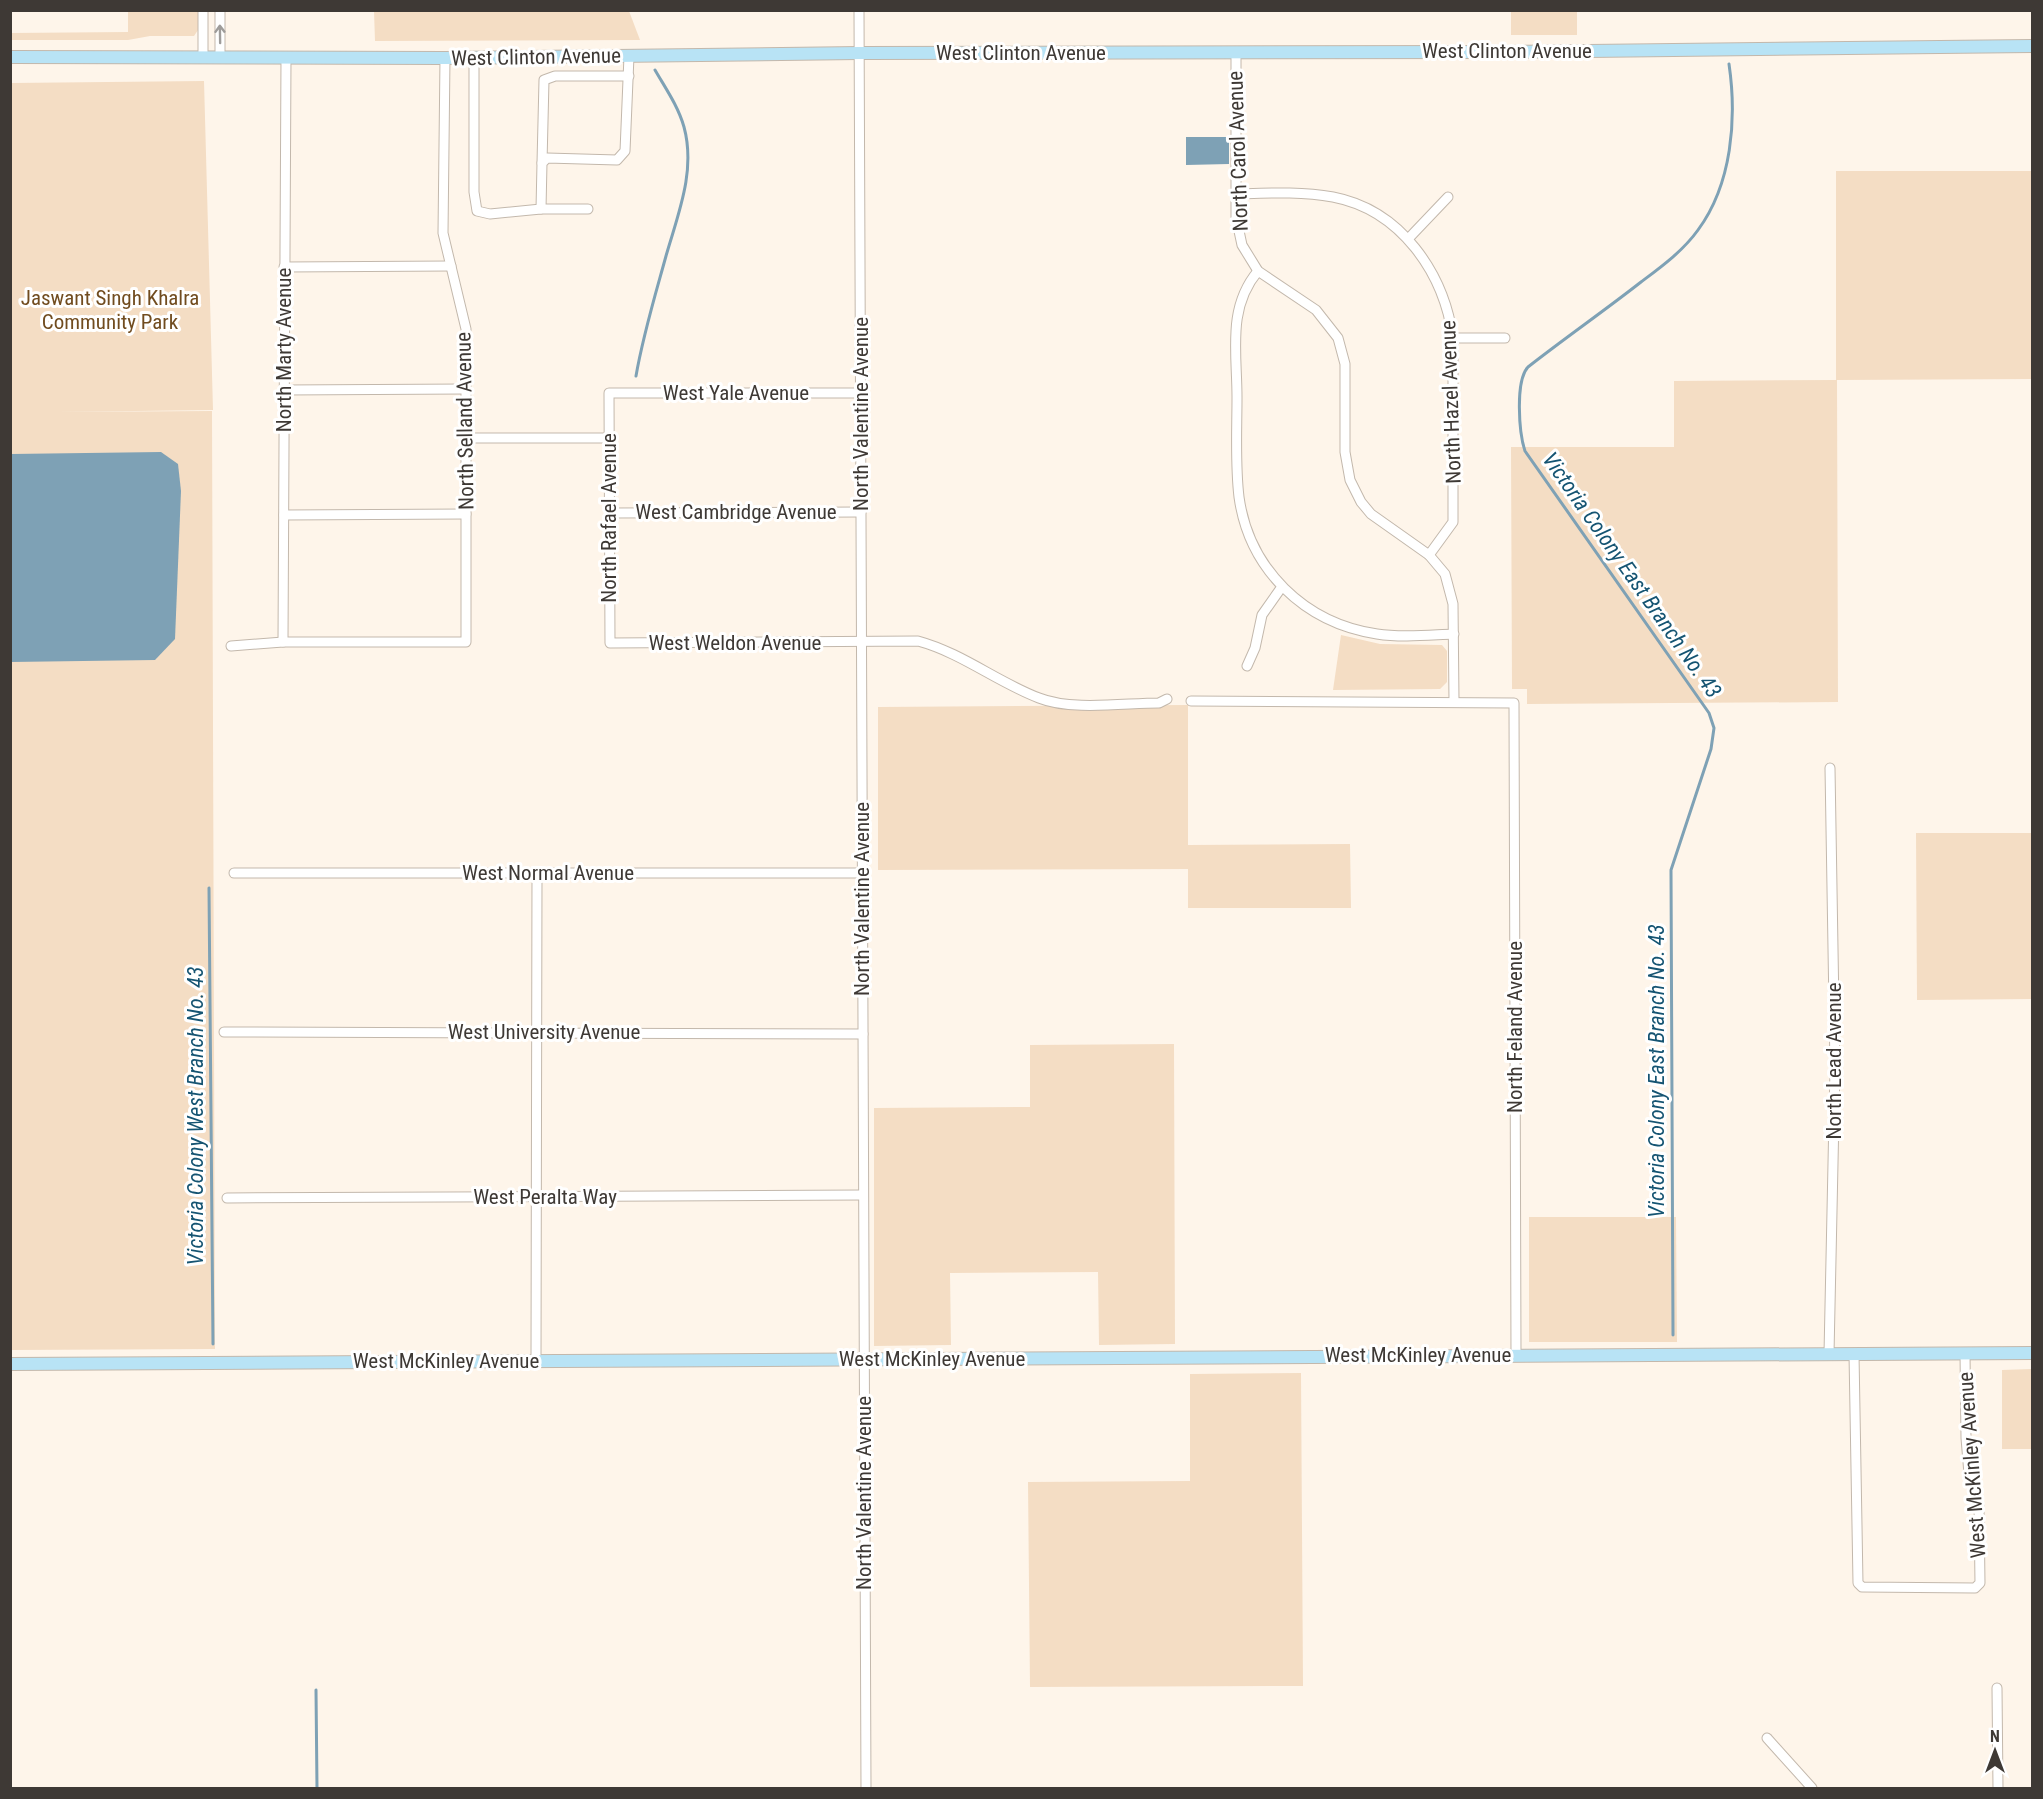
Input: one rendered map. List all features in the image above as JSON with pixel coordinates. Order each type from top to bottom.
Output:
[{"type":"main road","name":"West Clinton Avenue","points":[[10,57],[474,58],[859,53],[2032,46]]},
{"type":"main road","name":"West McKinley Avenue","points":[[10,1364],[1516,1354],[2032,1353]]},
{"type":"street","points":[[202,57],[203,10]]},
{"type":"street","points":[[220,10],[220,58]]},
{"type":"street","name":"North Valentine Avenue","points":[[859,10],[866,1788]]},
{"type":"street","name":"North Carol Avenue","points":[[1236,52],[1238,231],[1245,251],[1258,271],[1316,310],[1332,328],[1342,350],[1345,364],[1345,452],[1354,491],[1371,514],[1430,555],[1445,574],[1452,590],[1454,700]]},
{"type":"street","points":[[542,163],[547,158],[617,160],[625,151],[629,56]]},
{"type":"street","name":"North Marty Avenue","points":[[283,642],[286,58]]},
{"type":"street","name":"North Selland Avenue","points":[[283,642],[466,642],[466,329],[443,233],[444,58]]},
{"type":"street","points":[[474,58],[474,192],[477,211],[501,214],[541,209],[588,209]]},
{"type":"street","points":[[541,209],[544,80],[555,76],[628,76]]},
{"type":"street","name":"North Hazel Avenue","points":[[1236,194],[1298,193],[1336,197],[1369,211],[1408,239],[1432,271],[1443,292],[1453,338],[1453,522],[1430,555]]},
{"type":"street","points":[[1408,239],[1448,197]]},
{"type":"street","points":[[284,267],[451,266]]},
{"type":"street","points":[[1258,271],[1244,291],[1236,319],[1238,479],[1248,535],[1263,563],[1281,588],[1315,612],[1361,631],[1387,635],[1454,634]]},
{"type":"street","points":[[1453,338],[1505,338]]},
{"type":"street","points":[[284,390],[466,389]]},
{"type":"street","name":"West Yale Avenue","points":[[609,393],[862,393]]},
{"type":"street","name":"North Rafael Avenue","points":[[609,393],[610,644]]},
{"type":"street","points":[[466,438],[608,438]]},
{"type":"street","name":"West Cambridge Avenue","points":[[611,513],[861,512]]},
{"type":"street","points":[[284,515],[466,514]]},
{"type":"street","points":[[1247,666],[1255,648],[1262,615],[1281,588]]},
{"type":"street","name":"West Weldon Avenue","points":[[610,644],[918,641],[945,649],[1042,700],[1077,704],[1160,703],[1167,699]]},
{"type":"street","points":[[231,646],[283,642]]},
{"type":"street","points":[[1191,701],[1454,700]]},
{"type":"street","name":"North Feland Avenue","points":[[1454,700],[1512,701],[1516,1354]]},
{"type":"street","name":"North Lead Avenue","points":[[1829,1354],[1835,1068],[1830,768]]},
{"type":"street","name":"West Normal Avenue","points":[[234,873],[862,873]]},
{"type":"street","points":[[536,1360],[537,873]]},
{"type":"street","name":"West University Avenue","points":[[224,1032],[537,1031],[863,1034]]},
{"type":"street","name":"West Peralta Way","points":[[227,1198],[863,1195]]},
{"type":"street","name":"West McKinley Avenue","points":[[1854,1354],[1857,1583],[1862,1587],[1975,1588],[1980,1583],[1979,1507],[1975,1479],[1969,1474],[1968,1465],[1965,1353]]},
{"type":"street","points":[[1997,1688],[1998,1788]]},
{"type":"street","points":[[1767,1738],[1812,1788]]},
{"type":"green space","points":[[128,11],[200,11],[200,27],[194,36],[150,36],[128,40],[11,40],[10,33],[128,32]]},
{"type":"green space","points":[[374,11],[629,11],[640,40],[375,41]]},
{"type":"green space","points":[[1511,11],[1577,11],[1577,35],[1511,35]]},
{"type":"green space","name":"Jaswant Singh Khalra Community Park","points":[[204,81],[213,410],[57,412],[212,411],[215,1349],[11,1350],[11,83]]},
{"type":"green space","points":[[1836,171],[2032,171],[2032,379],[1837,380],[1838,702],[1527,704],[1527,689],[1512,689],[1511,447],[1674,447],[1674,381],[1836,380]]},
{"type":"green space","points":[[1341,635],[1380,644],[1442,645],[1447,651],[1447,682],[1440,689],[1333,690]]},
{"type":"green space","points":[[1188,705],[1188,845],[1350,844],[1351,908],[1188,908],[1188,869],[878,870],[878,707]]},
{"type":"green space","points":[[1916,833],[2032,833],[2032,999],[1917,1000]]},
{"type":"green space","points":[[1174,1044],[1175,1344],[1099,1345],[1098,1272],[950,1273],[951,1345],[874,1346],[874,1108],[1030,1107],[1030,1045]]},
{"type":"green space","points":[[1529,1217],[1676,1217],[1677,1342],[1529,1342]]},
{"type":"green space","points":[[2032,1369],[2032,1449],[2002,1449],[2002,1370]]},
{"type":"green space","points":[[1301,1373],[1303,1686],[1030,1687],[1028,1482],[1190,1481],[1190,1374]]},
{"type":"water","points":[[1186,137],[1229,137],[1229,164],[1186,165]]},
{"type":"water","points":[[161,452],[178,464],[181,491],[175,639],[155,660],[11,662],[11,454]]},
{"type":"waterway","name":"Victoria Colony East Branch No. 43","points":[[1673,1335],[1671,870],[1711,749],[1714,728],[1709,713],[1525,451],[1521,432],[1520,395],[1521,384],[1528,367],[1664,264],[1686,245],[1698,230],[1709,212],[1725,172],[1732,129],[1729,64]]},
{"type":"waterway","name":"Victoria Colony West Branch No. 43","points":[[636,376],[684,192],[688,160],[684,127],[655,70]]},
{"type":"waterway","name":"Victoria Colony West Branch No. 43","points":[[209,888],[213,1344]]},
{"type":"waterway","name":"Victoria Colony West Branch No. 43","points":[[316,1690],[317,1788]]}]
